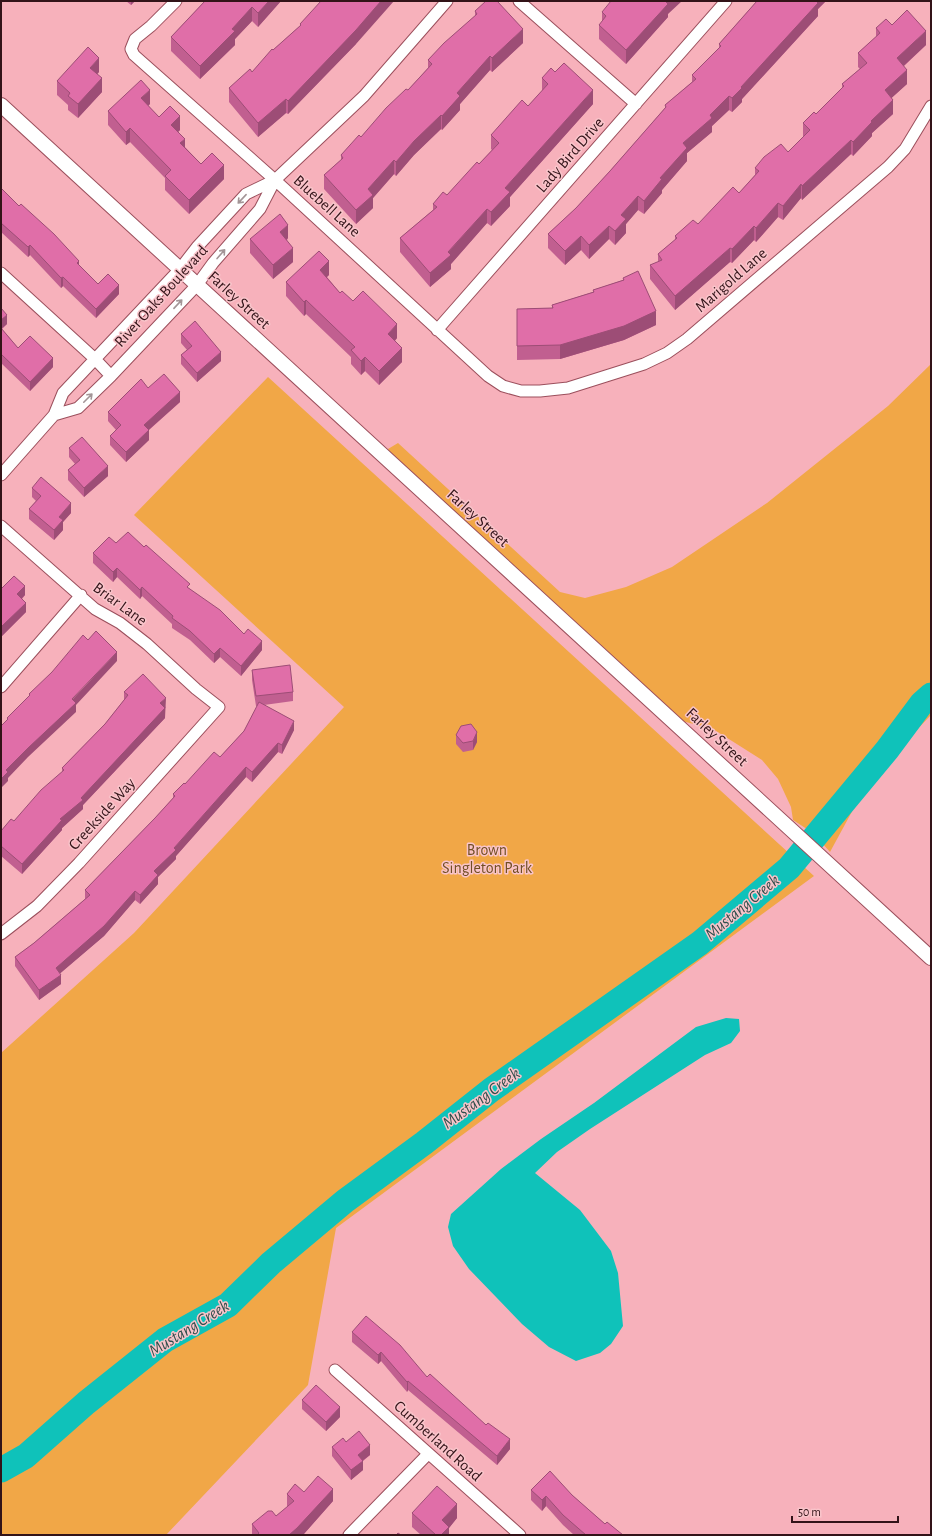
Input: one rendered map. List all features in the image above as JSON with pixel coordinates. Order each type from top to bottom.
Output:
[{"type":"street","name":"Bluebell Lane","points":[[176,1],[151,26],[135,39],[131,48],[134,55],[275,180],[488,376],[503,386]]},
{"type":"street","name":"River Oaks Boulevard","points":[[1,474],[54,415],[63,393],[94,358],[180,269],[197,247],[246,194],[275,180],[364,96],[447,1]]},
{"type":"street","points":[[519,1],[636,104]]},
{"type":"street","name":"Lady Bird Drive","points":[[437,330],[726,1]]},
{"type":"street","name":"Farley Street","points":[[1,105],[788,826],[827,860],[931,958]]},
{"type":"street","name":"Marigold Lane","points":[[503,386],[521,391],[540,391],[568,388],[644,364],[667,353],[692,334],[888,167],[906,149],[931,106]]},
{"type":"street","name":"River Oaks Boulevard","points":[[54,415],[78,408],[111,376],[197,285],[212,263],[260,210],[275,180]]},
{"type":"street","points":[[1,273],[94,358],[111,376]]},
{"type":"street","name":"Briar Lane","points":[[1,526],[81,595],[95,609],[120,622],[147,644],[196,689],[219,707]]},
{"type":"street","points":[[1,687],[81,595]]},
{"type":"street","name":"Creekside Way","points":[[1,934],[36,906],[79,863],[219,707]]},
{"type":"street","name":"Cumberland Road","points":[[334,1370],[520,1535]]},
{"type":"street","points":[[349,1535],[428,1454]]},
{"type":"green space","points":[[931,364],[931,715],[909,738],[880,751],[861,795],[830,852],[813,833],[793,820],[791,807],[778,779],[762,760],[713,729],[682,721],[392,457],[388,449],[398,443],[560,592],[585,598],[626,587],[672,567],[767,503],[888,406]]},
{"type":"green space","name":"Brown Singleton Park","points":[[268,377],[814,876],[336,1228],[308,1385],[166,1535],[1,1535],[1,1053],[134,933],[344,707],[134,515]]},
{"type":"water","points":[[726,1018],[739,1019],[740,1031],[731,1043],[705,1055],[590,1129],[557,1152],[535,1173],[580,1210],[611,1251],[618,1273],[623,1326],[611,1344],[600,1353],[576,1361],[549,1347],[522,1324],[469,1269],[453,1246],[448,1227],[451,1214],[501,1169],[541,1139],[594,1103],[696,1027]]},
{"type":"building","points":[[205,1],[269,1],[258,13],[252,7],[232,29],[235,31],[200,66],[171,37]]},
{"type":"building","points":[[321,1],[381,1],[356,30],[288,101],[286,99],[258,123],[229,88],[250,69],[252,72],[272,49],[273,50],[301,25],[300,24]]},
{"type":"building","points":[[486,1],[497,1],[523,29],[492,58],[490,56],[457,93],[460,96],[442,116],[441,115],[414,141],[396,162],[394,160],[368,189],[373,195],[356,210],[324,175],[343,158],[341,155],[359,135],[361,137],[386,108],[406,89],[408,90],[432,64],[428,60],[444,43],[477,14],[475,11]]},
{"type":"building","points":[[611,1],[667,1],[666,2],[668,4],[626,50],[599,25],[606,16],[602,12]]},
{"type":"building","points":[[757,1],[816,1],[818,3],[741,87],[742,88],[732,98],[729,96],[710,115],[712,118],[683,143],[687,148],[660,178],[662,179],[644,201],[638,196],[621,215],[626,219],[615,231],[609,226],[589,245],[581,236],[565,251],[548,234],[576,208],[610,171],[666,107],[665,105],[696,79],[692,75],[721,46],[719,44]]},
{"type":"building","points":[[907,10],[926,31],[897,58],[907,70],[885,90],[893,100],[871,121],[872,122],[853,142],[851,140],[802,186],[801,184],[783,206],[778,203],[756,228],[754,226],[732,249],[730,248],[675,296],[650,265],[662,260],[658,254],[677,238],[675,236],[693,220],[698,224],[733,187],[739,193],[759,171],[755,168],[764,157],[781,144],[788,152],[810,130],[803,123],[814,112],[816,114],[844,86],[842,84],[867,63],[858,53],[880,33],[876,28],[886,19],[892,25]]},
{"type":"building","points":[[88,47],[99,58],[90,68],[102,78],[78,104],[68,96],[70,93],[57,81]]},
{"type":"building","points":[[564,63],[593,90],[505,188],[510,192],[491,212],[487,209],[448,252],[451,255],[430,273],[400,238],[437,207],[433,204],[443,192],[447,195],[477,162],[479,164],[499,143],[491,135],[522,100],[528,106],[548,84],[542,78],[551,68],[555,72]]},
{"type":"building","points":[[141,80],[150,90],[141,98],[159,117],[170,106],[180,116],[171,125],[185,139],[180,143],[201,164],[212,153],[224,165],[189,200],[165,176],[171,170],[130,128],[126,132],[108,111]]},
{"type":"building","points":[[1,188],[19,206],[21,204],[54,234],[79,261],[77,263],[98,284],[108,274],[119,285],[96,309],[63,277],[61,278],[30,245],[28,247],[1,223]]},
{"type":"building","points":[[280,214],[288,225],[280,232],[293,248],[273,265],[250,239]]},
{"type":"building","points":[[319,251],[329,261],[320,270],[340,293],[342,291],[353,301],[363,291],[397,324],[388,334],[402,348],[379,371],[365,357],[361,361],[351,350],[355,347],[306,300],[304,302],[286,282]]},
{"type":"building","points":[[638,271],[656,311],[624,326],[560,345],[517,346],[517,309],[553,308],[552,305],[594,292],[593,290],[624,280],[623,278]]},
{"type":"building","points":[[1,308],[7,315],[1,320]]},
{"type":"building","points":[[195,321],[221,352],[197,373],[181,355],[192,346],[181,334]]},
{"type":"building","points":[[1,328],[18,348],[30,336],[53,358],[30,382],[1,354]]},
{"type":"building","points":[[164,374],[180,392],[144,425],[149,430],[126,452],[110,436],[121,425],[108,412],[141,379],[148,388]]},
{"type":"building","points":[[82,437],[108,466],[84,488],[68,470],[80,460],[69,448]]},
{"type":"building","points":[[41,477],[71,503],[59,517],[63,520],[54,530],[29,509],[41,496],[32,488]]},
{"type":"building","points":[[128,532],[144,547],[146,545],[190,584],[187,587],[220,610],[244,634],[248,629],[262,641],[241,666],[220,648],[214,654],[190,631],[172,618],[173,616],[142,587],[140,590],[117,568],[113,572],[93,553],[109,537],[116,543]]},
{"type":"building","points":[[14,576],[25,586],[17,594],[26,603],[2,626],[1,589]]},
{"type":"building","points":[[96,631],[117,652],[72,699],[76,703],[6,770],[8,772],[1,779],[1,726],[30,695],[29,694],[52,672],[83,635],[88,640]]},
{"type":"building","points":[[290,665],[293,692],[256,696],[252,670]]},
{"type":"building","points":[[143,674],[166,698],[160,703],[165,708],[81,798],[83,800],[60,819],[62,820],[22,864],[1,846],[1,831],[11,819],[14,821],[41,790],[64,770],[62,768],[105,724],[128,695],[124,692]]},
{"type":"building","points":[[259,702],[294,721],[282,745],[278,743],[252,772],[246,767],[174,848],[176,850],[154,871],[158,875],[140,895],[135,891],[104,926],[56,968],[61,975],[39,990],[15,957],[34,943],[90,895],[85,890],[155,818],[175,796],[173,794],[184,783],[185,784],[214,752],[220,757],[244,731]]},
{"type":"building","points":[[471,724],[477,732],[473,741],[463,743],[456,735],[461,726]]},
{"type":"building","points":[[366,1316],[400,1345],[427,1377],[430,1374],[486,1425],[488,1423],[510,1439],[497,1456],[408,1381],[407,1382],[381,1352],[378,1355],[352,1332]]},
{"type":"building","points":[[316,1385],[340,1407],[326,1422],[302,1400]]},
{"type":"building","points":[[359,1431],[370,1445],[358,1455],[363,1461],[351,1470],[332,1447],[343,1438],[346,1442]]},
{"type":"building","points":[[550,1471],[572,1495],[605,1524],[607,1522],[623,1535],[586,1535],[563,1515],[546,1496],[542,1500],[531,1490]]},
{"type":"building","points":[[318,1476],[333,1489],[297,1528],[289,1535],[257,1535],[259,1533],[252,1524],[268,1511],[272,1511],[276,1516],[294,1501],[287,1494],[295,1484],[304,1492]]},
{"type":"building","points":[[437,1486],[457,1504],[442,1520],[449,1527],[441,1535],[436,1535],[412,1513]]},
{"type":"waterway","name":"Mustang Creek","points":[[1,1470],[26,1456],[86,1403],[165,1340],[228,1305],[271,1263],[345,1201],[424,1143],[491,1090],[700,943],[789,868],[887,750],[922,703],[931,695]]}]
